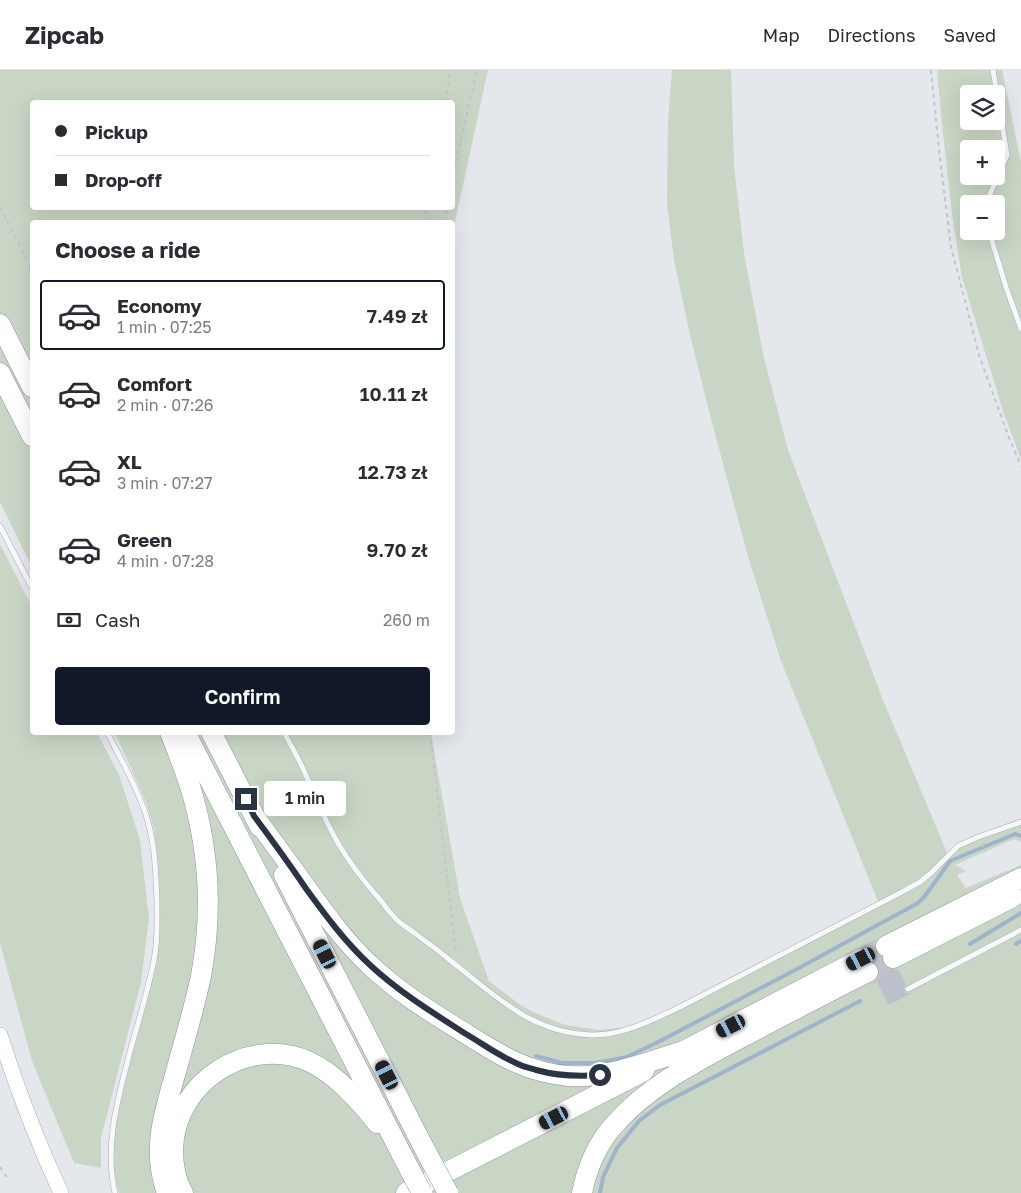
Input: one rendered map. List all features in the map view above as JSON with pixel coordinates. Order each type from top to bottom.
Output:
[{"type":"highway","points":[[0,324],[30,383]]},
{"type":"highway","points":[[0,373],[30,432]]},
{"type":"highway","points":[[167,1193],[160,1166],[160,1133],[201,977],[206,942],[208,905],[206,865],[198,818],[186,774],[171,735]]},
{"type":"highway","points":[[187,735],[422,1193]]},
{"type":"highway","points":[[213,735],[448,1193]]},
{"type":"highway","points":[[254,816],[323,912],[370,966],[413,1000],[501,1056],[520,1065],[552,1074],[568,1076],[600,1075],[682,1060]]},
{"type":"highway","points":[[1021,878],[889,952],[1021,892]]},
{"type":"highway","points":[[406,1193],[593,1099],[682,1060],[865,965]]},
{"type":"highway","points":[[183,1193],[176,1175],[173,1159],[176,1125],[182,1110],[199,1086],[211,1075],[225,1066],[256,1055],[290,1056],[308,1061],[322,1068],[364,1107],[402,1155]]},
{"type":"highway","points":[[434,1193],[651,1081],[682,1060]]},
{"type":"highway","points":[[582,1193],[592,1161],[601,1142],[613,1126],[682,1060]]},
{"type":"main road","points":[[0,1035],[27,1116],[61,1193]]},
{"type":"lane","points":[[990,195],[1006,155],[993,70]]},
{"type":"lane","points":[[993,240],[1006,287],[1021,329]]},
{"type":"lane","points":[[0,526],[30,584]]},
{"type":"lane","points":[[108,735],[143,804],[152,834],[157,929],[154,960],[122,1083],[110,1143],[112,1180],[115,1193]]},
{"type":"lane","points":[[286,735],[342,850],[369,888],[397,920],[524,1017],[556,1030],[591,1035],[624,1030],[680,1007],[920,882],[958,846],[1021,822]]},
{"type":"lane","points":[[908,989],[1021,930]]},
{"type":"path","points":[[446,100],[450,70]]},
{"type":"path","points":[[455,165],[477,70]]},
{"type":"path","points":[[931,70],[951,247],[979,355],[1021,466]]},
{"type":"path","points":[[0,207],[30,266]]},
{"type":"path","points":[[430,735],[457,966]]},
{"type":"path","points":[[982,845],[985,852]]},
{"type":"path","points":[[0,1168],[9,1180]]},
{"type":"green space","points":[[0,70],[488,70],[455,222],[455,220],[30,220],[30,563],[0,502]]},
{"type":"green space","points":[[672,70],[731,70],[734,166],[744,253],[763,354],[788,450],[883,700],[948,855],[958,846],[1021,822],[1021,842],[1014,839],[955,865],[966,871],[957,875],[966,888],[1021,865],[1021,1193],[119,1193],[113,1163],[115,1111],[121,1078],[151,974],[158,916],[159,885],[154,828],[146,802],[116,735],[431,735],[460,898],[489,981],[519,1004],[565,1025],[599,1030],[626,1027],[648,1021],[879,904],[781,661],[749,560],[711,419],[674,260],[667,203],[668,121]]},
{"type":"green space","points":[[937,70],[1002,70],[1021,162],[1021,459],[1004,414],[962,277],[952,214]]},
{"type":"green space","points":[[0,544],[30,603],[30,735],[98,735],[119,775],[140,840],[149,919],[141,982],[101,1138],[101,1168],[74,1163],[32,1061],[0,943]]},
{"type":"building","points":[[876,939],[875,951],[881,957],[883,964],[893,970],[898,969],[906,985],[904,991],[910,993],[889,1005],[877,982],[873,983],[878,979],[880,973],[878,966],[872,961],[872,954],[868,949],[861,947]]},
{"type":"waterway","points":[[536,1056],[562,1063],[595,1063],[627,1057],[797,969],[918,903],[950,861],[1015,834],[1021,836]]},
{"type":"waterway","points":[[970,944],[1021,913]]},
{"type":"waterway","points":[[1016,944],[1021,941]]},
{"type":"waterway","points":[[600,1193],[603,1177],[617,1148],[639,1121],[660,1105],[860,1001]]},
{"type":"tunnel","points":[[861,959],[886,946]]},
{"type":"tunnel","points":[[868,972],[893,958]]},
{"type":"route","points":[[246,799],[254,816],[323,912],[351,946],[370,966],[413,1000],[501,1056],[520,1065],[552,1074],[568,1076],[600,1075]]}]
